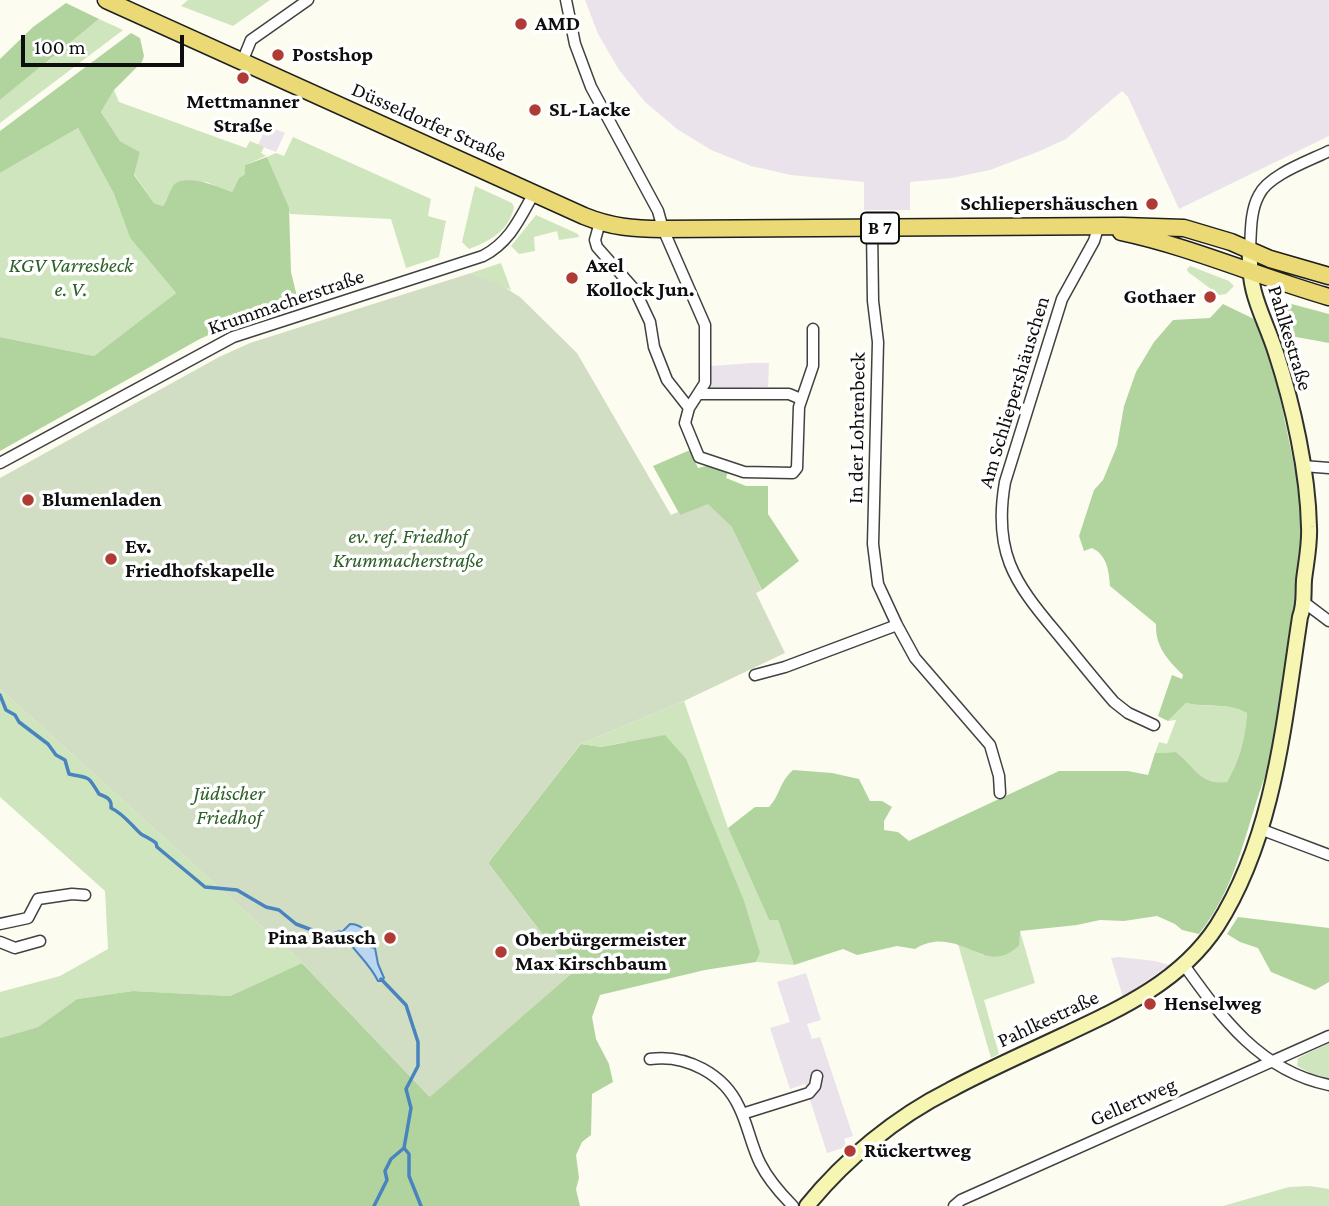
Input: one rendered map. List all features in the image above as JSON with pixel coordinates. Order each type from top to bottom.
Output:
[{"type":"main road","name":"Düsseldorfer Straße","points":[[106,0],[600,222],[628,228],[663,229],[1123,226],[1184,228],[1329,276]]},
{"type":"main road","name":"Düsseldorfer Straße","points":[[1098,228],[1137,236],[1329,297]]},
{"type":"street","points":[[242,62],[251,40],[308,0]]},
{"type":"street","points":[[566,0],[575,44],[591,87],[658,211],[663,229],[705,326],[705,381],[689,408],[685,423],[699,457],[744,472],[793,473],[797,468],[801,399],[813,366],[813,329]]},
{"type":"street","points":[[1249,272],[1255,203],[1262,189],[1280,176],[1329,150]]},
{"type":"street","name":"Krummacherstraße","points":[[0,463],[233,337],[483,256],[498,247],[511,234],[534,193]]},
{"type":"street","points":[[600,222],[596,244],[638,294],[650,322],[654,347],[667,380],[689,408]]},
{"type":"street","name":"In der Lohrenbeck","points":[[872,228],[873,301],[878,342],[873,544],[878,584],[915,659],[990,745],[999,776],[1000,793]]},
{"type":"street","name":"Am Schliepershäuschen","points":[[1098,228],[1094,241],[1062,299],[1005,482],[1000,506],[1001,525],[1007,560],[1026,597],[1114,702],[1137,718],[1154,725]]},
{"type":"street","name":"Pahlkestraße","points":[[807,1206],[850,1161],[905,1117],[947,1091],[1119,1010],[1163,982],[1184,965],[1216,928],[1227,908],[1260,829],[1280,748],[1300,617],[1305,604],[1303,590],[1310,528],[1303,466],[1276,352],[1258,311],[1249,272]]},
{"type":"street","points":[[698,394],[789,394],[801,399]]},
{"type":"street","points":[[1303,466],[1329,468]]},
{"type":"street","points":[[1305,604],[1329,621]]},
{"type":"street","points":[[755,675],[785,667],[897,625]]},
{"type":"street","points":[[1260,829],[1329,855]]},
{"type":"street","points":[[0,924],[28,918],[38,899],[85,895]]},
{"type":"street","points":[[0,942],[15,948],[40,941]]},
{"type":"street","points":[[1184,965],[1227,1024],[1246,1042],[1305,1079],[1329,1085]]},
{"type":"street","name":"Gellertweg","points":[[954,1206],[961,1200],[1329,1036]]},
{"type":"street","points":[[650,1059],[673,1059],[703,1068],[728,1089],[742,1114],[761,1165],[793,1206]]},
{"type":"street","points":[[742,1114],[809,1093],[815,1086],[817,1076]]},
{"type":"shaded area","points":[[585,0],[1329,0],[1329,136],[1179,209],[1128,97],[1122,91],[1066,139],[1040,151],[990,170],[952,178],[910,182],[910,210],[864,210],[864,182],[791,175],[751,166],[711,150],[677,129],[645,102],[619,70],[598,34]]},
{"type":"shaded area","points":[[267,126],[285,133],[276,152],[258,145]]},
{"type":"shaded area","points":[[769,363],[768,387],[710,390],[711,366]]},
{"type":"shaded area","points":[[1111,958],[1169,965],[1123,997]]},
{"type":"shaded area","points":[[806,973],[821,1020],[807,1024],[812,1039],[820,1037],[853,1136],[844,1139],[848,1151],[845,1154],[843,1148],[827,1153],[805,1084],[790,1089],[770,1028],[790,1022],[777,982]]},
{"type":"green space","points":[[188,0],[270,0],[233,26],[181,6]]},
{"type":"green space","points":[[66,3],[99,19],[0,100],[0,59],[33,27]]},
{"type":"green space","points":[[99,19],[123,30],[0,123],[0,100]]},
{"type":"green space","points":[[131,33],[140,38],[144,56],[142,62],[114,90],[101,112],[120,141],[140,152],[134,175],[154,203],[163,206],[173,186],[185,180],[202,182],[232,192],[239,178],[245,174],[245,165],[267,157],[289,208],[291,272],[298,301],[239,320],[198,340],[0,451],[0,337],[94,356],[176,293],[130,238],[114,194],[78,128],[0,173],[0,131]]},
{"type":"green space","points":[[114,90],[119,102],[246,148],[250,141],[264,147],[261,153],[266,156],[245,165],[245,174],[239,178],[232,192],[206,182],[172,188],[163,206],[154,203],[134,174],[140,152],[120,141],[101,112]]},
{"type":"green space","name":"KGV Varresbeck e. V.","points":[[78,128],[114,194],[130,238],[176,293],[94,356],[0,337],[0,173]]},
{"type":"green space","points":[[293,137],[431,199],[428,216],[446,221],[439,257],[406,268],[391,219],[290,214],[267,157],[276,153],[284,156]]},
{"type":"green space","points":[[475,186],[512,203],[514,207],[508,223],[498,234],[469,249],[462,242]]},
{"type":"green space","points":[[536,215],[578,234],[579,237],[559,240],[557,231],[534,237],[535,251],[519,254],[511,246]]},
{"type":"green space","points":[[501,263],[511,290],[471,273]]},
{"type":"green space","points":[[1190,266],[1229,281],[1234,286],[1226,294],[1219,295],[1188,272]]},
{"type":"green space","name":"ev. ref. Friedhof Krummacherstraße","points":[[471,273],[501,285],[520,297],[577,353],[671,515],[678,512],[680,515],[708,504],[731,526],[762,590],[756,593],[785,653],[684,701],[581,744],[488,863],[572,973],[430,1097],[302,963],[0,689],[0,478],[219,357],[250,343]]},
{"type":"green space","points":[[1273,299],[1329,314],[1329,343],[1285,335]]},
{"type":"green space","points":[[1223,304],[1254,319],[1267,346],[1302,503],[1304,543],[1271,761],[1234,872],[1213,914],[1199,934],[1182,930],[1157,916],[1124,921],[1100,920],[1020,931],[1019,946],[995,957],[953,943],[941,942],[928,943],[915,949],[897,946],[857,955],[843,949],[794,965],[778,920],[769,920],[728,828],[755,807],[769,807],[793,770],[832,773],[859,779],[870,801],[882,801],[892,807],[884,821],[884,830],[898,832],[909,841],[1059,771],[1128,771],[1148,775],[1155,753],[1176,752],[1204,778],[1227,782],[1241,749],[1247,713],[1224,706],[1186,703],[1168,721],[1158,716],[1172,675],[1182,679],[1183,675],[1160,646],[1156,624],[1110,586],[1104,559],[1092,548],[1084,551],[1079,536],[1094,490],[1103,480],[1117,446],[1124,406],[1136,372],[1154,342],[1173,320],[1210,318]]},
{"type":"green space","points":[[690,450],[698,468],[711,465],[728,471],[726,478],[746,486],[768,486],[768,514],[799,561],[762,590],[731,526],[680,515],[653,466]]},
{"type":"green space","points":[[0,689],[302,963],[230,996],[133,991],[77,999],[38,1027],[0,1038],[0,992],[60,976],[108,949],[105,891],[0,797]]},
{"type":"green space","points":[[684,701],[728,828],[769,920],[778,920],[794,965],[756,962],[760,953],[626,742],[601,747],[581,744]]},
{"type":"green space","points":[[1186,703],[1224,706],[1247,713],[1241,749],[1227,782],[1204,778],[1176,752],[1155,753],[1159,742],[1167,744],[1176,720],[1168,721]]},
{"type":"green space","points":[[665,735],[686,759],[744,901],[760,953],[756,962],[705,970],[600,995],[592,1017],[596,1039],[609,1064],[613,1082],[592,1094],[591,1135],[582,1142],[576,1155],[579,1178],[576,1189],[580,1206],[0,1206],[0,1038],[38,1027],[77,999],[133,991],[230,996],[302,963],[429,1096],[572,973],[488,863],[581,744],[601,747]]},
{"type":"green space","points":[[1238,917],[1329,928],[1329,982],[1315,990],[1271,972],[1258,948],[1227,934]]},
{"type":"green space","points":[[1020,931],[1035,983],[984,1000],[999,1054],[991,1058],[958,944],[983,955]]},
{"type":"green space","points":[[1329,1043],[1329,1079],[1297,1066],[1298,1058]]},
{"type":"green space","points":[[1289,1187],[1329,1189],[1329,1206],[1223,1206]]},
{"type":"water","points":[[350,924],[362,928],[371,947],[375,948],[384,978],[382,981],[378,981],[342,932]]},
{"type":"waterway","points":[[0,695],[6,710],[65,760],[69,774],[90,780],[99,794],[110,800],[111,808],[124,816],[141,834],[156,843],[157,847],[205,887],[237,890],[266,907],[279,910],[296,924],[328,936],[339,932],[345,934]]},
{"type":"waterway","points":[[381,979],[406,1005],[418,1042],[418,1066],[406,1089],[411,1108],[404,1148],[409,1154],[409,1176],[421,1206]]},
{"type":"waterway","points":[[374,1206],[387,1180],[385,1171],[391,1159],[404,1148]]},
{"type":"place","name":"AMD","points":[[521,24]]},
{"type":"place","name":"Postshop","points":[[278,55]]},
{"type":"place","name":"Mettmanner Straße","points":[[243,78]]},
{"type":"place","name":"SL-Lacke","points":[[535,110]]},
{"type":"place","name":"Schliepershäuschen","points":[[1152,204]]},
{"type":"place","name":"Axel Kollock Jun.","points":[[572,278]]},
{"type":"place","name":"Gothaer","points":[[1210,297]]},
{"type":"place","name":"Blumenladen","points":[[28,500]]},
{"type":"place","name":"Ev. Friedhofskapelle","points":[[111,559]]},
{"type":"place","name":"Pina Bausch","points":[[390,938]]},
{"type":"place","name":"Oberbürgermeister Max Kirschbaum","points":[[501,952]]},
{"type":"place","name":"Henselweg","points":[[1150,1004]]},
{"type":"place","name":"Rückertweg","points":[[850,1151]]},
{"type":"park label","name":"Jüdischer Friedhof","points":[[229,806]]}]
